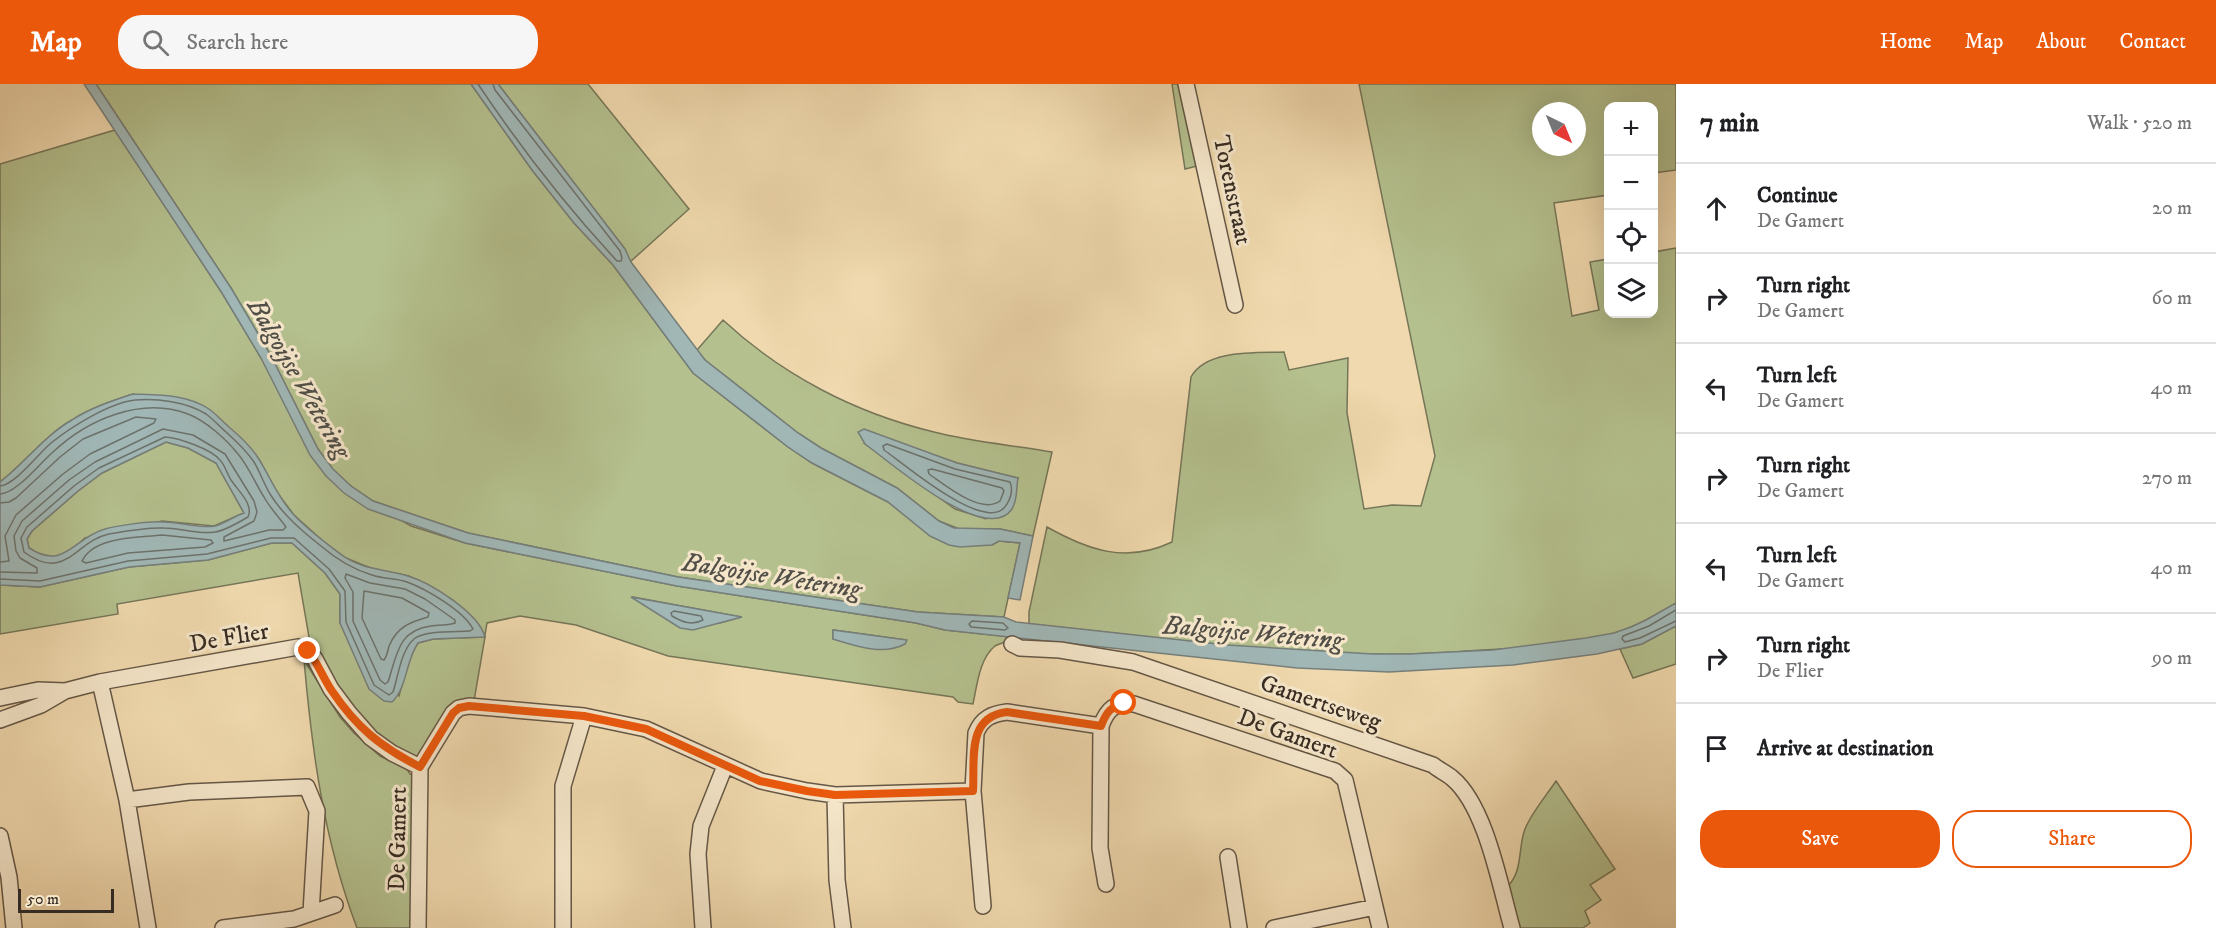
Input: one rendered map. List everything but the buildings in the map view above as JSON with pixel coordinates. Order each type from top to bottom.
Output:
[{"type":"street","name":"Torenstraat","points":[[1186,84],[1235,305]]},
{"type":"street","name":"Gamertseweg","points":[[1012,644],[1020,648],[1060,650],[1133,662],[1433,765],[1453,779],[1469,797],[1493,859],[1512,928]]},
{"type":"street","name":"De Flier","points":[[0,720],[41,705],[65,691],[100,682],[298,647],[308,651],[315,659],[331,689],[371,738],[392,753],[420,767]]},
{"type":"street","points":[[100,682],[128,800],[148,928]]},
{"type":"street","name":"De Flier","points":[[0,698],[38,690],[65,691]]},
{"type":"street","name":"De Gamert","points":[[1101,726],[1112,707],[1124,703],[1134,704],[1335,771],[1345,780],[1380,928]]},
{"type":"street","name":"De Gamert","points":[[418,928],[420,767],[453,713],[459,708],[469,706],[584,716],[646,729],[760,781],[807,791],[835,795],[973,791]]},
{"type":"street","points":[[983,906],[973,791],[976,733],[986,718],[995,713],[1007,712],[1101,726],[1100,848],[1106,884]]},
{"type":"street","points":[[562,928],[562,786],[584,716]]},
{"type":"street","points":[[703,928],[698,854],[701,826],[724,766]]},
{"type":"street","points":[[128,800],[189,792],[307,788],[317,811],[311,913]]},
{"type":"street","points":[[835,795],[837,880],[843,928]]},
{"type":"street","points":[[0,836],[9,877],[14,928]]},
{"type":"street","points":[[1228,857],[1239,928]]},
{"type":"street","points":[[223,928],[294,919],[335,905]]},
{"type":"street","points":[[1274,928],[1375,907]]},
{"type":"green space","points":[[96,84],[471,84],[532,170],[574,223],[613,265],[693,373],[788,447],[812,463],[888,502],[906,516],[992,545],[999,541],[1020,543],[1004,617],[918,612],[678,577],[468,533],[373,501],[333,470],[318,449],[270,354],[231,288]]},
{"type":"green space","points":[[498,84],[588,84],[689,209],[630,262],[625,249]]},
{"type":"green space","points":[[1172,84],[1184,84],[1201,165],[1185,169]]},
{"type":"green space","points":[[1359,84],[1676,84],[1676,170],[1658,172],[1658,102],[1604,102],[1604,196],[1554,203],[1572,316],[1599,310],[1590,262],[1604,260],[1604,318],[1658,318],[1658,251],[1676,248],[1676,603],[1631,627],[1598,637],[1521,648],[1409,654],[1288,650],[1029,624],[1029,612],[1047,527],[1092,548],[1123,553],[1155,549],[1172,542],[1191,377],[1208,361],[1220,357],[1233,354],[1284,352],[1289,370],[1348,358],[1347,413],[1364,509],[1392,505],[1421,506],[1435,456]]},
{"type":"green space","points":[[115,130],[222,293],[326,476],[411,526],[465,543],[677,586],[916,623],[945,630],[1013,637],[1013,640],[995,646],[985,658],[973,704],[958,702],[953,697],[668,656],[576,625],[520,616],[487,623],[485,635],[474,619],[454,601],[432,587],[409,576],[373,569],[346,558],[324,542],[294,515],[276,491],[259,459],[133,394],[94,408],[62,426],[0,482],[0,164]],"holes":[[[633,597],[741,617],[720,623]],[[834,630],[906,640],[845,642],[833,639]]]},
{"type":"green space","points":[[723,320],[746,340],[795,375],[848,403],[905,424],[948,435],[1052,452],[1033,536],[1000,529],[962,530],[939,521],[897,488],[821,448],[798,433],[705,360],[697,350]],"holes":[[[865,444],[910,447],[957,463],[1018,478],[986,519],[955,509]]]},
{"type":"green space","points":[[166,442],[188,448],[216,463],[244,513],[214,526],[162,521],[85,538],[72,550],[56,557],[40,555],[29,548],[27,539],[32,531],[78,491],[102,473]]},
{"type":"green space","points":[[272,543],[292,543],[325,573],[340,594],[340,623],[399,696],[411,654],[418,643],[433,639],[485,637],[474,701],[420,760],[378,736],[354,709],[325,668],[310,643],[298,573],[117,604],[118,614],[0,634],[0,585],[40,587],[129,567],[208,560]]},
{"type":"green space","points":[[1676,626],[1676,664],[1633,678],[1620,649],[1642,644]]},
{"type":"green space","points":[[304,660],[340,717],[354,733],[380,756],[407,769],[410,774],[414,775],[412,928],[357,928],[336,862],[321,796]]},
{"type":"green space","points":[[1556,781],[1615,869],[1590,885],[1601,900],[1585,911],[1590,923],[1583,928],[1520,928],[1508,886],[1516,873],[1525,829],[1535,810]]},
{"type":"water","points":[[84,84],[96,84],[231,288],[270,354],[318,449],[333,469],[351,486],[373,501],[468,533],[678,577],[918,612],[1004,617],[1016,622],[1227,645],[1373,654],[1493,650],[1614,633],[1646,620],[1676,603],[1676,626],[1642,644],[1597,654],[1513,665],[1389,672],[1297,668],[945,630],[916,623],[677,586],[465,543],[368,509],[344,493],[326,476],[310,455],[261,358],[222,293]]},
{"type":"water","points":[[471,84],[498,84],[625,249],[631,262],[705,360],[798,433],[821,448],[897,488],[939,521],[954,528],[1000,529],[1033,536],[1020,600],[1008,598],[1020,543],[999,541],[992,545],[960,547],[949,545],[930,536],[888,502],[812,463],[788,447],[693,373],[613,265],[574,223],[532,170]]},
{"type":"water","points":[[133,394],[172,396],[191,400],[209,409],[250,447],[284,502],[311,531],[351,561],[408,576],[441,592],[474,618],[485,637],[433,639],[418,643],[401,689],[392,702],[384,701],[369,689],[340,623],[340,594],[325,573],[292,543],[272,543],[208,560],[129,567],[40,587],[0,585],[0,482],[62,426],[101,405]],"holes":[[[166,442],[188,448],[216,463],[244,513],[210,527],[158,522],[105,529],[94,533],[68,551],[52,556],[29,548],[27,539],[32,531],[102,473]]]},
{"type":"water","points":[[864,429],[957,463],[1018,478],[1012,509],[999,518],[981,517],[960,510],[915,482],[865,444],[858,432]]},
{"type":"water","points":[[631,597],[742,617],[693,630],[680,628]]},
{"type":"water","points":[[833,630],[907,640],[905,644],[897,648],[869,649],[833,639]]},
{"type":"route","points":[[308,651],[315,659],[331,689],[371,738],[392,753],[420,767],[453,713],[459,708],[469,706],[609,720],[646,729],[760,781],[835,795],[973,791],[976,733],[986,718],[995,713],[1007,712],[1101,726],[1112,707],[1124,703]]},
{"type":"water label","name":"Balgoijse Wetering","points":[[300,378]]},
{"type":"water label","name":"Balgoijse Wetering","points":[[772,575]]},
{"type":"water label","name":"Balgoijse Wetering","points":[[1253,632]]}]
